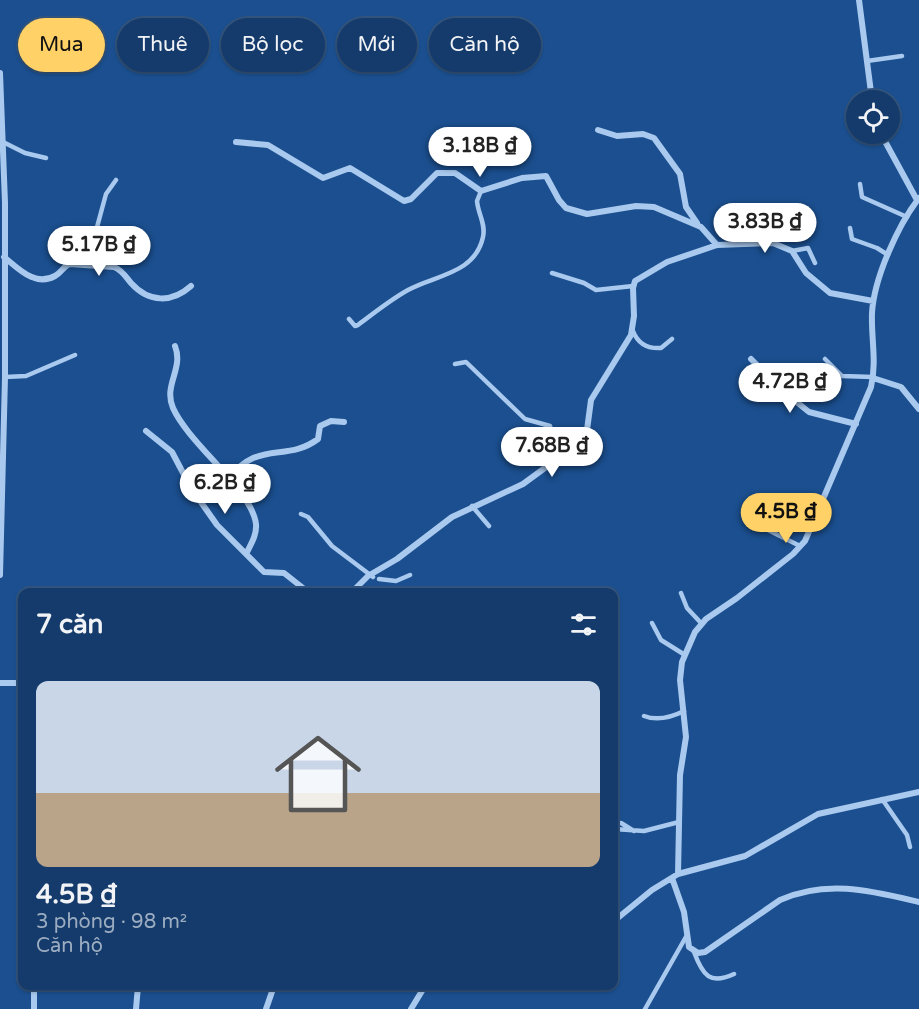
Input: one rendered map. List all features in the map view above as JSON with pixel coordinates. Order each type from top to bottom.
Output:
[{"type":"street","points":[[859,0],[871,90]]},
{"type":"street","points":[[0,73],[3,142],[5,377],[1,454],[0,575]]},
{"type":"street","points":[[598,130],[617,136],[643,134],[654,138],[680,174],[687,211],[717,246]]},
{"type":"street","points":[[236,142],[268,146],[322,178],[350,168],[399,200],[411,199],[437,173],[455,173],[481,192],[522,178],[546,176],[559,200],[566,208],[577,212],[587,214],[636,206],[654,207],[701,227]]},
{"type":"street","points":[[887,144],[918,199],[888,255],[873,301],[873,377],[855,424],[813,527],[800,546],[747,591],[701,623],[685,655],[680,671],[686,745],[680,775],[675,876],[689,946],[694,952],[705,952],[791,895],[846,887],[919,902]]},
{"type":"street","points":[[356,588],[452,517],[523,484],[566,453],[586,435],[591,399],[626,346],[632,328],[635,310],[633,286],[638,277],[667,262],[717,246],[773,243],[792,252],[806,273],[830,293],[873,301]]},
{"type":"street","points":[[4,258],[25,274],[38,279],[56,276],[69,264],[117,268],[133,285],[164,300],[180,296],[191,286]]},
{"type":"street","points":[[175,346],[179,359],[169,390],[173,408],[188,434],[241,495],[256,521],[253,541],[246,554]]},
{"type":"street","points":[[751,359],[790,398],[809,412],[855,424]]},
{"type":"street","points":[[873,377],[901,387],[919,409]]},
{"type":"street","points":[[228,480],[246,460],[272,452],[300,450],[318,439],[320,426],[331,421],[344,422]]},
{"type":"street","points":[[146,431],[172,452],[191,488],[217,525],[264,573],[284,573],[303,588]]},
{"type":"street","points":[[0,683],[18,683]]},
{"type":"street","points":[[618,918],[675,876],[745,856],[827,810],[919,792]]},
{"type":"street","points":[[34,990],[34,1009]]},
{"type":"street","points":[[136,1009],[138,990]]},
{"type":"street","points":[[266,1009],[273,990]]},
{"type":"street","points":[[411,1009],[423,990]]},
{"type":"lane","points":[[867,61],[902,56]]},
{"type":"lane","points":[[3,142],[25,153],[46,158]]},
{"type":"lane","points":[[87,264],[106,194],[116,180]]},
{"type":"lane","points":[[860,184],[862,197],[908,217]]},
{"type":"lane","points":[[349,319],[355,326],[358,325],[396,297],[456,271],[472,260],[484,236],[484,225],[477,201],[481,192]]},
{"type":"lane","points":[[850,228],[852,239],[877,248],[888,255]]},
{"type":"lane","points":[[792,252],[808,248],[815,263]]},
{"type":"lane","points":[[552,273],[584,283],[596,290],[633,286]]},
{"type":"lane","points":[[632,328],[637,340],[650,347],[660,348],[672,339]]},
{"type":"lane","points":[[5,377],[26,376],[75,355]]},
{"type":"lane","points":[[825,359],[842,376],[873,377]]},
{"type":"lane","points":[[455,364],[466,362],[525,419],[550,426],[555,441],[566,453]]},
{"type":"lane","points":[[241,495],[261,474]]},
{"type":"lane","points":[[472,506],[489,526]]},
{"type":"lane","points":[[767,512],[763,522],[765,529],[800,546]]},
{"type":"lane","points":[[301,514],[308,517],[332,546],[370,576]]},
{"type":"lane","points":[[379,579],[396,581],[410,575]]},
{"type":"lane","points":[[681,593],[687,609],[701,623]]},
{"type":"lane","points":[[652,623],[661,640],[685,655]]},
{"type":"lane","points":[[644,716],[652,719],[668,717],[684,711]]},
{"type":"lane","points":[[882,799],[903,828],[910,847]]},
{"type":"lane","points":[[618,821],[634,831]]},
{"type":"lane","points":[[618,830],[634,831],[679,822]]},
{"type":"lane","points":[[645,1009],[687,934]]},
{"type":"lane","points":[[694,952],[701,969],[713,980],[721,980],[734,974]]}]
